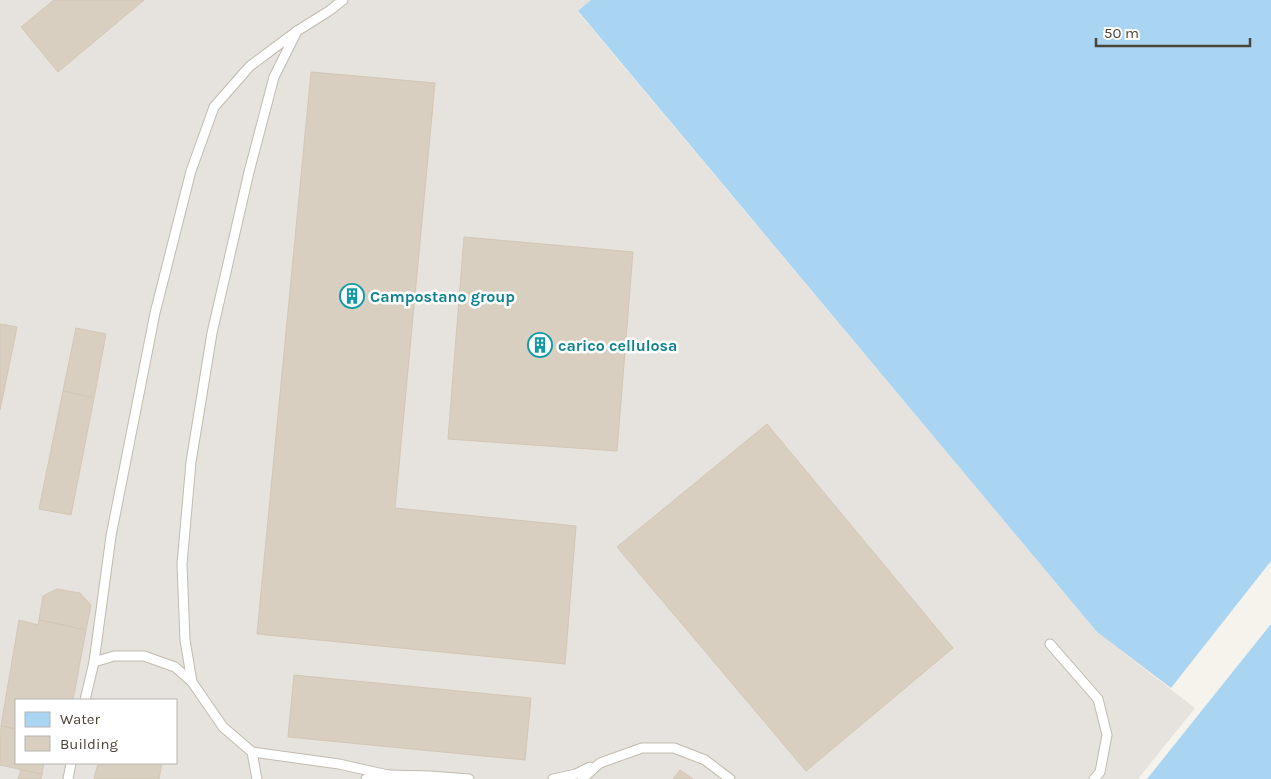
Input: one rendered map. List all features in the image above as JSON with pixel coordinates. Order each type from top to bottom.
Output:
[{"type":"lane","points":[[85,699],[94,662],[111,536],[155,313],[191,171],[214,106],[250,66],[343,0]]},
{"type":"lane","points":[[192,682],[185,640],[182,564],[191,462],[212,333],[248,172],[274,77],[297,31]]},
{"type":"lane","points":[[1050,644],[1098,699],[1107,735],[1100,772],[1094,779]]},
{"type":"lane","points":[[94,662],[114,656],[144,656],[175,666],[192,682],[222,727],[252,752],[339,764],[388,775],[469,779]]},
{"type":"lane","points":[[553,779],[576,774],[642,748],[674,748],[705,760],[730,779]]},
{"type":"lane","points":[[252,752],[257,779]]},
{"type":"lane","points":[[582,779],[600,763]]},
{"type":"lane","points":[[68,779],[71,764]]},
{"type":"lane","points":[[366,779],[388,775]]},
{"type":"shaded area","points":[[0,0],[591,0],[578,12],[1097,632],[1195,708],[1138,779],[0,779]]},
{"type":"water","points":[[591,0],[1271,0],[1271,561],[1171,688],[1097,632],[578,11]]},
{"type":"water","points":[[1271,624],[1271,779],[1147,779]]},
{"type":"building","points":[[54,0],[144,0],[58,72],[21,27]]},
{"type":"building","name":"Campostano group","points":[[311,72],[435,83],[395,508],[576,526],[565,664],[257,634]]},
{"type":"building","name":"carico cellulosa","points":[[464,237],[633,252],[617,451],[448,439]]},
{"type":"building","points":[[0,324],[17,327],[0,410]]},
{"type":"building","points":[[76,328],[106,334],[94,398],[63,391]]},
{"type":"building","points":[[63,391],[94,398],[71,515],[39,509]]},
{"type":"building","points":[[767,424],[953,648],[806,771],[617,547]]},
{"type":"building","points":[[57,589],[80,593],[91,605],[86,630],[39,620],[43,596]]},
{"type":"building","points":[[19,620],[38,625],[39,620],[86,630],[73,699],[15,699],[15,729],[1,726]]},
{"type":"building","points":[[294,675],[531,698],[525,760],[288,737]]},
{"type":"building","points":[[1,726],[15,729],[15,764],[44,764],[42,774],[0,765]]},
{"type":"building","points":[[98,764],[162,764],[159,779],[94,779]]},
{"type":"building","points":[[21,770],[42,774],[41,779],[18,779]]},
{"type":"building","points":[[680,770],[693,779],[673,779]]},
{"type":"place","name":"Campostano group","points":[[352,296]]},
{"type":"place","name":"carico cellulosa","points":[[540,345]]}]
